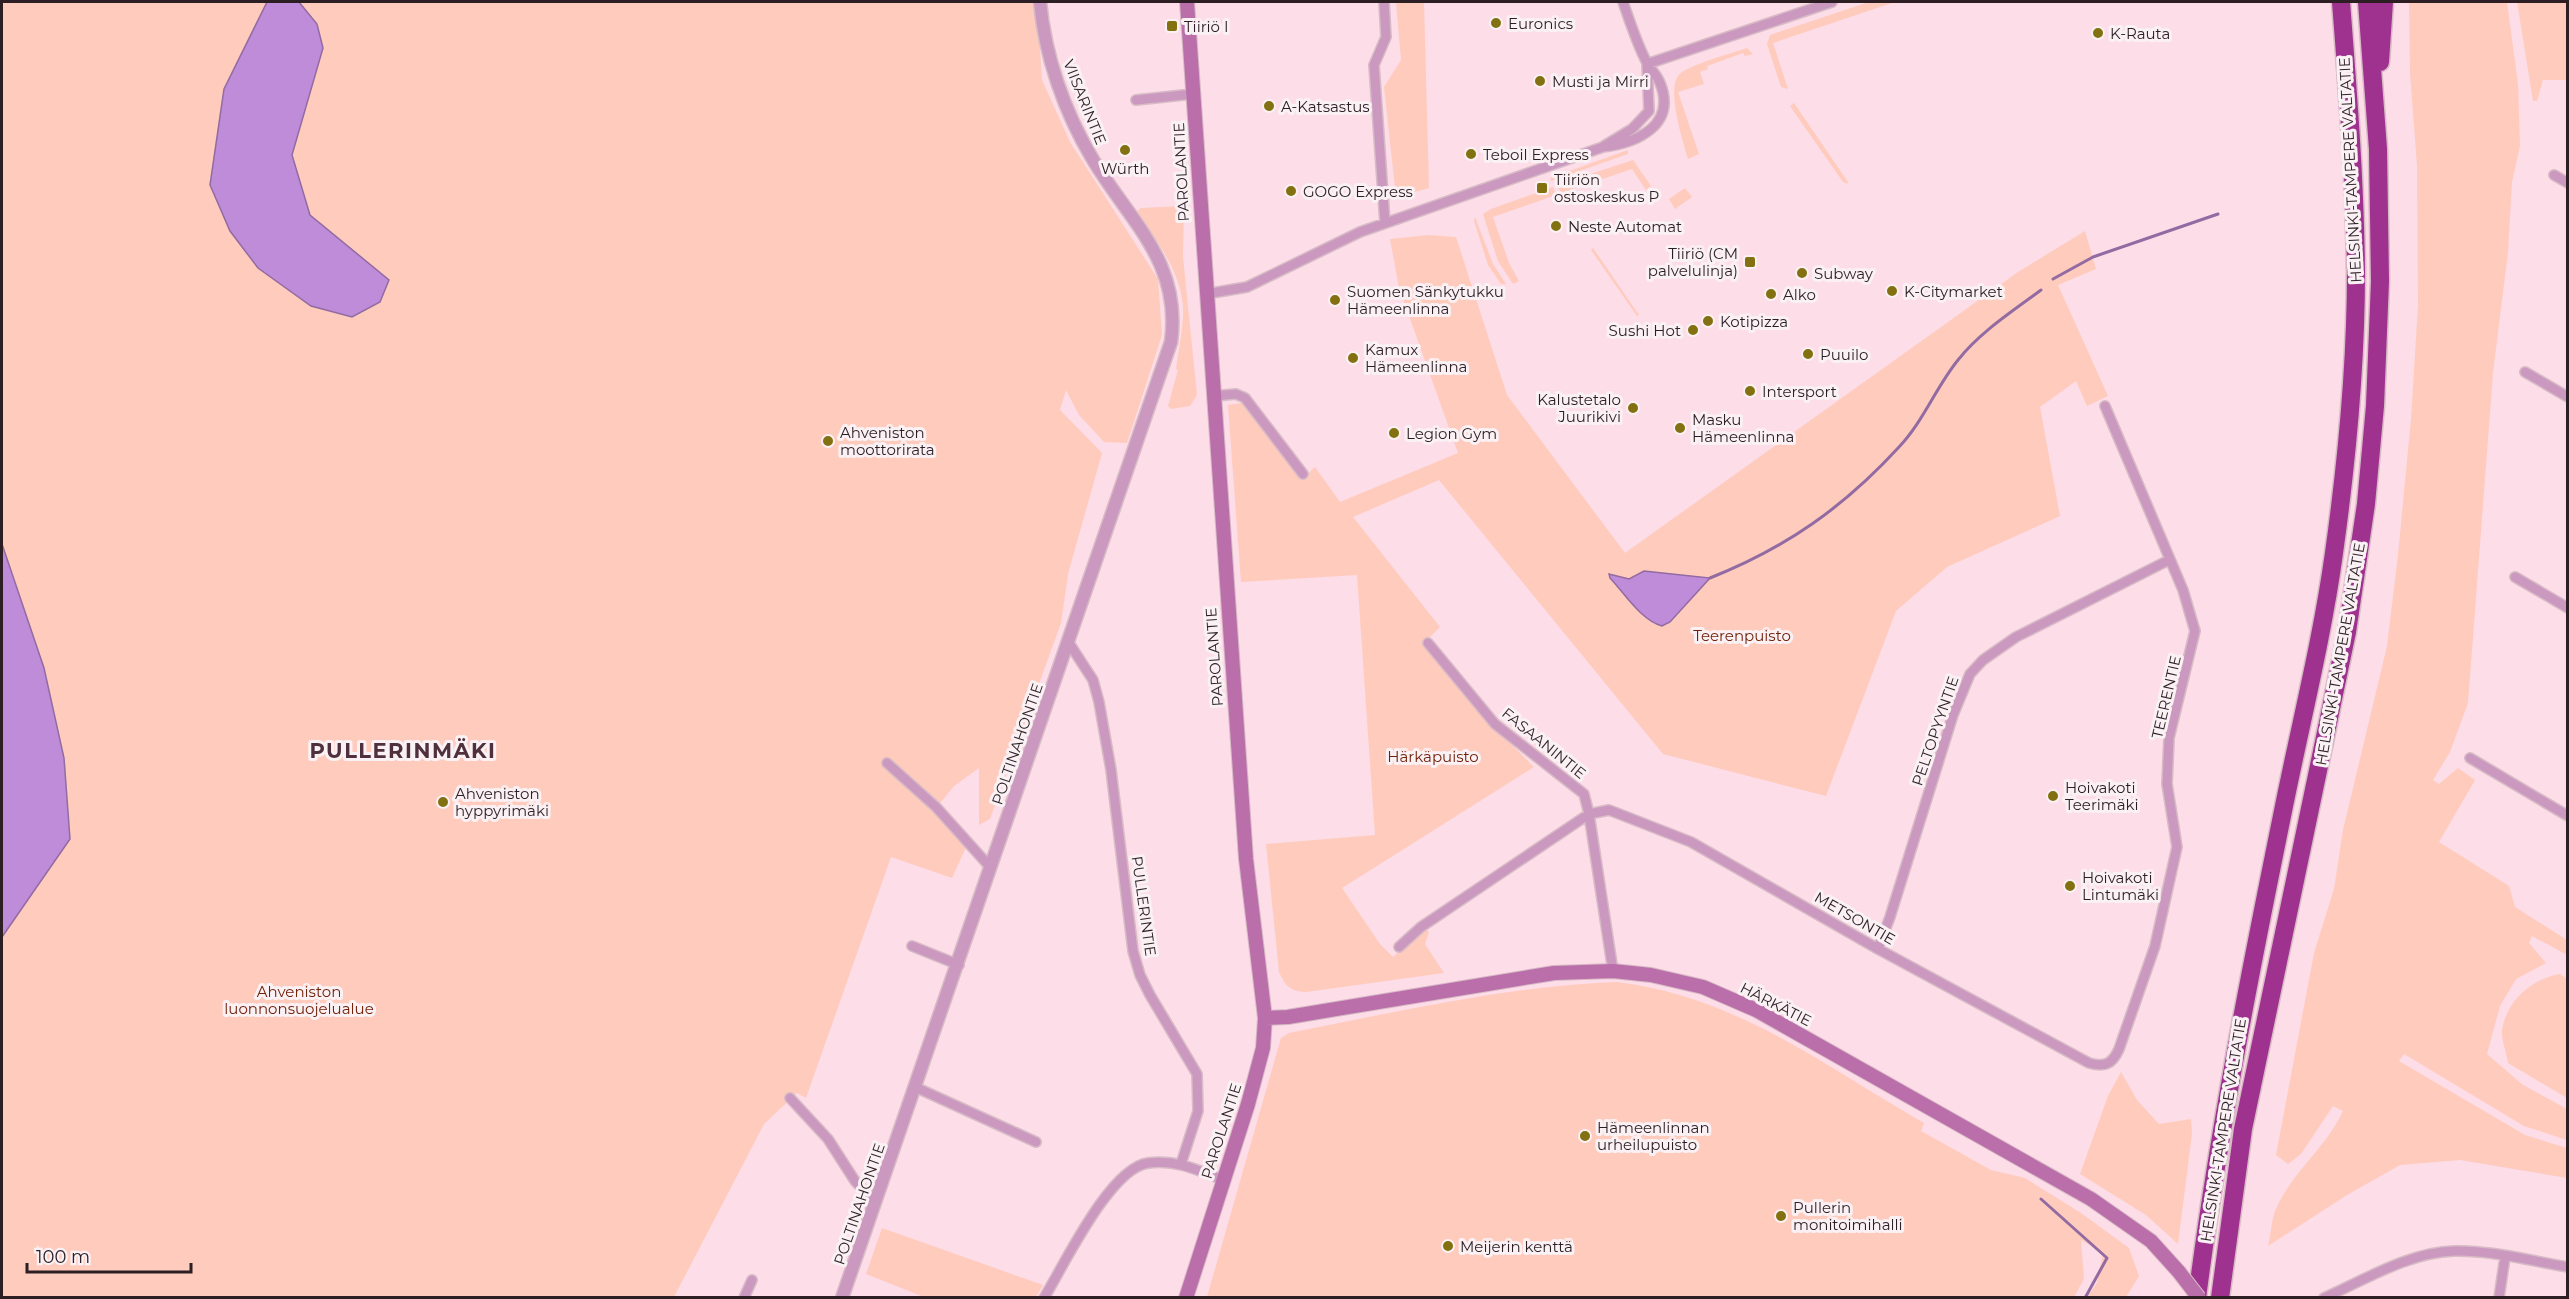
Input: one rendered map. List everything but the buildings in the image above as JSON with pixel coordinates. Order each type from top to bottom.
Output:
[{"type":"highway","name":"HELSINKI-TAMPERE VALTATIE","points":[[2198,1298],[2217,1162],[2243,1012],[2330,576],[2344,466],[2354,347],[2356,272],[2351,139],[2341,2]]},
{"type":"highway","name":"HELSINKI-TAMPERE VALTATIE","points":[[2220,1298],[2243,1129],[2347,632],[2363,527],[2375,406],[2380,281],[2375,108],[2367,2]]},
{"type":"highway","points":[[2375,108],[2384,2]]},
{"type":"main road","name":"PAROLANTIE","points":[[1186,1298],[1263,1048],[1265,1018],[1246,859],[1187,2]]},
{"type":"main road","name":"HÄRKÄTIE","points":[[1265,1018],[1288,1017],[1554,973],[1613,971],[1651,975],[1703,987],[1756,1010],[2091,1198],[2151,1241],[2179,1272],[2198,1298]]},
{"type":"street","name":"VIISARINTIE","points":[[1040,2],[1050,58],[1067,108],[1093,160],[1124,206]]},
{"type":"street","points":[[1383,2],[1386,37],[1374,65],[1385,224]]},
{"type":"street","points":[[1206,294],[1247,286],[1360,232],[1603,147],[1630,143],[1650,130],[1660,118],[1663,94],[1657,77],[1647,64],[1623,2]]},
{"type":"street","points":[[1647,64],[1832,2]]},
{"type":"street","points":[[1603,147],[1632,129],[1649,111],[1647,64]]},
{"type":"street","points":[[1136,100],[1193,94]]},
{"type":"street","points":[[2554,175],[2568,183]]},
{"type":"street","name":"POLTINAHONTIE","points":[[842,1298],[959,965],[1172,342],[1174,322],[1171,288],[1148,241],[1124,206]]},
{"type":"street","points":[[2525,372],[2568,397]]},
{"type":"street","points":[[1213,396],[1236,394],[1245,398],[1253,405],[1303,474]]},
{"type":"street","name":"TEERENTIE","points":[[2101,1066],[2115,1058],[2155,946],[2177,848],[2167,784],[2169,738],[2195,631],[2183,590],[2105,406]]},
{"type":"street","name":"PELTOPYYNTIE","points":[[1878,949],[1953,715],[1970,674],[1983,660],[2016,637],[2169,560]]},
{"type":"street","points":[[2515,577],[2568,608]]},
{"type":"street","name":"PULLERINTIE","points":[[1069,643],[1093,680],[1099,702],[1111,770],[1133,951],[1138,968],[1155,1004],[1197,1074],[1198,1110],[1181,1164]]},
{"type":"street","name":"FASAANINTIE","points":[[1428,643],[1494,724],[1584,794],[1589,814]]},
{"type":"street","points":[[2470,758],[2568,816]]},
{"type":"street","points":[[887,763],[936,807],[991,868]]},
{"type":"street","name":"METSONTIE","points":[[1589,814],[1609,810],[1691,842],[1878,949],[2089,1063],[2101,1066]]},
{"type":"street","points":[[1399,947],[1421,927],[1589,814],[1613,971]]},
{"type":"street","points":[[912,946],[959,965]]},
{"type":"street","points":[[915,1087],[1036,1142]]},
{"type":"street","points":[[790,1098],[828,1139],[855,1180],[875,1203]]},
{"type":"street","points":[[1044,1298],[1096,1210],[1121,1177],[1133,1167],[1147,1163],[1181,1164],[1223,1180]]},
{"type":"street","points":[[2324,1298],[2397,1266],[2437,1253],[2455,1251],[2568,1267]]},
{"type":"street","points":[[2499,1298],[2505,1257]]},
{"type":"street","points":[[744,1298],[752,1280]]},
{"type":"green space","name":"Ahveniston luonnonsuojelualue","points":[[2,2],[1037,2],[1042,80],[1070,142],[1158,279],[1162,335],[1127,443],[1104,442],[1079,415],[1066,390],[1060,410],[1102,453],[1068,574],[1061,623],[990,819],[979,825],[979,768],[954,786],[937,807],[968,843],[952,878],[891,857],[806,1098],[797,1093],[764,1124],[674,1297],[2,1298]]},
{"type":"green space","points":[[1396,2],[1424,2],[1429,188],[1396,197],[1384,87],[1401,60]]},
{"type":"green space","points":[[1869,2],[1895,2],[1773,43],[1788,89],[1781,87],[1767,44],[1770,35]]},
{"type":"green space","points":[[2409,2],[2507,2],[2518,84],[2520,146],[2512,182],[2508,252],[2493,373],[2468,703],[2450,752],[2433,780],[2439,784],[2458,768],[2475,780],[2439,842],[2509,886],[2515,907],[2567,940],[2567,955],[2532,936],[2529,943],[2546,963],[2516,979],[2500,1006],[2487,1054],[2523,1085],[2567,1109],[2567,1140],[2524,1126],[2404,1054],[2399,1061],[2525,1135],[2567,1148],[2567,1178],[2460,1160],[2400,1165],[2347,1195],[2268,1246],[2274,1213],[2283,1196],[2328,1137],[2343,1111],[2333,1106],[2301,1154],[2288,1164],[2276,1155],[2314,953],[2334,889],[2343,830],[2387,646],[2398,555],[2411,419],[2418,305],[2417,166],[2410,73]]},
{"type":"green space","points":[[2517,2],[2567,2],[2567,80],[2543,80],[2537,101],[2533,101]]},
{"type":"green space","points":[[1747,48],[1753,54],[1745,56],[1743,53],[1707,66],[1708,69],[1700,72],[1704,84],[1678,92],[1699,154],[1688,159],[1675,105],[1675,83],[1678,76],[1690,68]]},
{"type":"green space","points":[[1794,103],[1848,182],[1847,184],[1843,182],[1790,106]]},
{"type":"green space","points":[[1628,150],[1628,154],[1551,181],[1550,178]]},
{"type":"green space","points":[[1633,160],[1651,186],[1646,190],[1632,169],[1561,193],[1557,185]]},
{"type":"green space","points":[[1553,187],[1556,195],[1493,217],[1509,263],[1519,281],[1513,284],[1498,261],[1483,214]]},
{"type":"green space","points":[[1685,188],[1692,197],[1675,209],[1669,199]]},
{"type":"green space","points":[[1184,206],[1183,257],[1197,395],[1190,406],[1171,409],[1168,406],[1178,370],[1176,369],[1183,303],[1175,275],[1162,248],[1137,211],[1141,208]]},
{"type":"green space","points":[[1475,217],[1493,264],[1506,284],[1501,284],[1488,265],[1474,221]]},
{"type":"green space","name":"Teerenpuisto","points":[[2085,231],[2096,269],[2058,285],[2108,396],[2087,406],[2076,381],[2040,407],[2060,516],[1947,567],[1896,611],[1826,796],[1663,754],[1439,480],[1353,517],[1440,627],[1425,642],[1496,729],[1534,767],[1342,888],[1380,944],[1393,957],[1426,929],[1429,932],[1425,944],[1444,973],[1306,992],[1296,991],[1286,985],[1279,972],[1266,844],[1375,835],[1357,575],[1241,582],[1228,405],[1242,403],[1246,406],[1301,480],[1315,467],[1340,502],[1458,453],[1399,288],[1390,239],[1428,235],[1456,237],[1507,395],[1625,553],[2018,272]]},
{"type":"green space","points":[[1593,248],[1639,315],[1637,316],[1591,250]]},
{"type":"green space","points":[[2560,974],[2567,979],[2567,1098],[2508,1063],[2502,1034],[2505,1019],[2515,1000],[2531,986]]},
{"type":"green space","name":"Hämeenlinnan urheilupuisto","points":[[1616,982],[1660,990],[1701,1002],[1740,1017],[1777,1036],[1924,1123],[1921,1131],[1991,1170],[2025,1178],[2081,1213],[2129,1248],[2139,1276],[2126,1297],[2087,1297],[2097,1283],[2103,1253],[2081,1240],[2084,1279],[2074,1297],[1207,1297],[1281,1038],[1289,1033],[1493,994],[1575,984]]},
{"type":"green space","points":[[2121,1072],[2137,1100],[2159,1124],[2191,1119],[2192,1134],[2178,1244],[2146,1215],[2080,1174],[2108,1096]]},
{"type":"green space","points":[[882,1228],[1043,1285],[1036,1297],[924,1297],[866,1274]]},
{"type":"shaded area","points":[[267,2],[299,2],[317,24],[323,48],[292,155],[310,215],[389,280],[380,302],[352,317],[311,306],[258,268],[230,231],[210,185],[224,89]]},
{"type":"shaded area","points":[[2,544],[44,668],[64,758],[70,839],[2,937]]},
{"type":"shaded area","points":[[1644,571],[1710,578],[1670,622],[1662,626],[1640,612],[1609,574],[1629,579]]},
{"type":"waterway","points":[[2053,279],[2093,257],[2218,214]]},
{"type":"waterway","points":[[1710,578],[1789,539],[1857,489],[1908,437],[1950,370],[1976,340],[2041,290]]},
{"type":"waterway","points":[[2041,1199],[2107,1258],[2085,1298]]},
{"type":"place","name":"Euronics","points":[[1496,23]]},
{"type":"place","name":"Tiiriö I","points":[[1172,26]]},
{"type":"place","name":"K-Rauta","points":[[2098,33]]},
{"type":"place","name":"Musti ja Mirri","points":[[1540,81]]},
{"type":"place","name":"A-Katsastus","points":[[1269,106]]},
{"type":"place","name":"Würth","points":[[1125,150]]},
{"type":"place","name":"Teboil Express","points":[[1471,154]]},
{"type":"place","name":"Tiiriön ostoskeskus P","points":[[1542,188]]},
{"type":"place","name":"GOGO Express","points":[[1291,191]]},
{"type":"place","name":"Neste Automat","points":[[1556,226]]},
{"type":"place","name":"Tiiriö (CM palvelulinja)","points":[[1750,262]]},
{"type":"place","name":"Subway","points":[[1802,273]]},
{"type":"place","name":"K-Citymarket","points":[[1892,291]]},
{"type":"place","name":"Alko","points":[[1771,294]]},
{"type":"place","name":"Suomen Sänkytukku Hämeenlinna","points":[[1335,300]]},
{"type":"place","name":"Kotipizza","points":[[1708,321]]},
{"type":"place","name":"Sushi Hot","points":[[1693,330]]},
{"type":"place","name":"Puuilo","points":[[1808,354]]},
{"type":"place","name":"Kamux Hämeenlinna","points":[[1353,358]]},
{"type":"place","name":"Intersport","points":[[1750,391]]},
{"type":"place","name":"Kalustetalo Juurikivi","points":[[1633,408]]},
{"type":"place","name":"Masku Hämeenlinna","points":[[1680,428]]},
{"type":"place","name":"Legion Gym","points":[[1394,433]]},
{"type":"place","name":"Ahveniston moottorirata","points":[[828,441]]},
{"type":"place","name":"Hoivakoti Teerimäki","points":[[2053,796]]},
{"type":"place","name":"Ahveniston hyppyrimäki","points":[[443,802]]},
{"type":"place","name":"Hoivakoti Lintumäki","points":[[2070,886]]},
{"type":"place","name":"Hämeenlinnan urheilupuisto","points":[[1585,1136]]},
{"type":"place","name":"Pullerin monitoimihalli","points":[[1781,1216]]},
{"type":"place","name":"Meijerin kenttä","points":[[1448,1246]]},
{"type":"district","name":"PULLERINMÄKI","points":[[403,750]]},
{"type":"park label","name":"Härkäpuisto","points":[[1433,756]]}]
